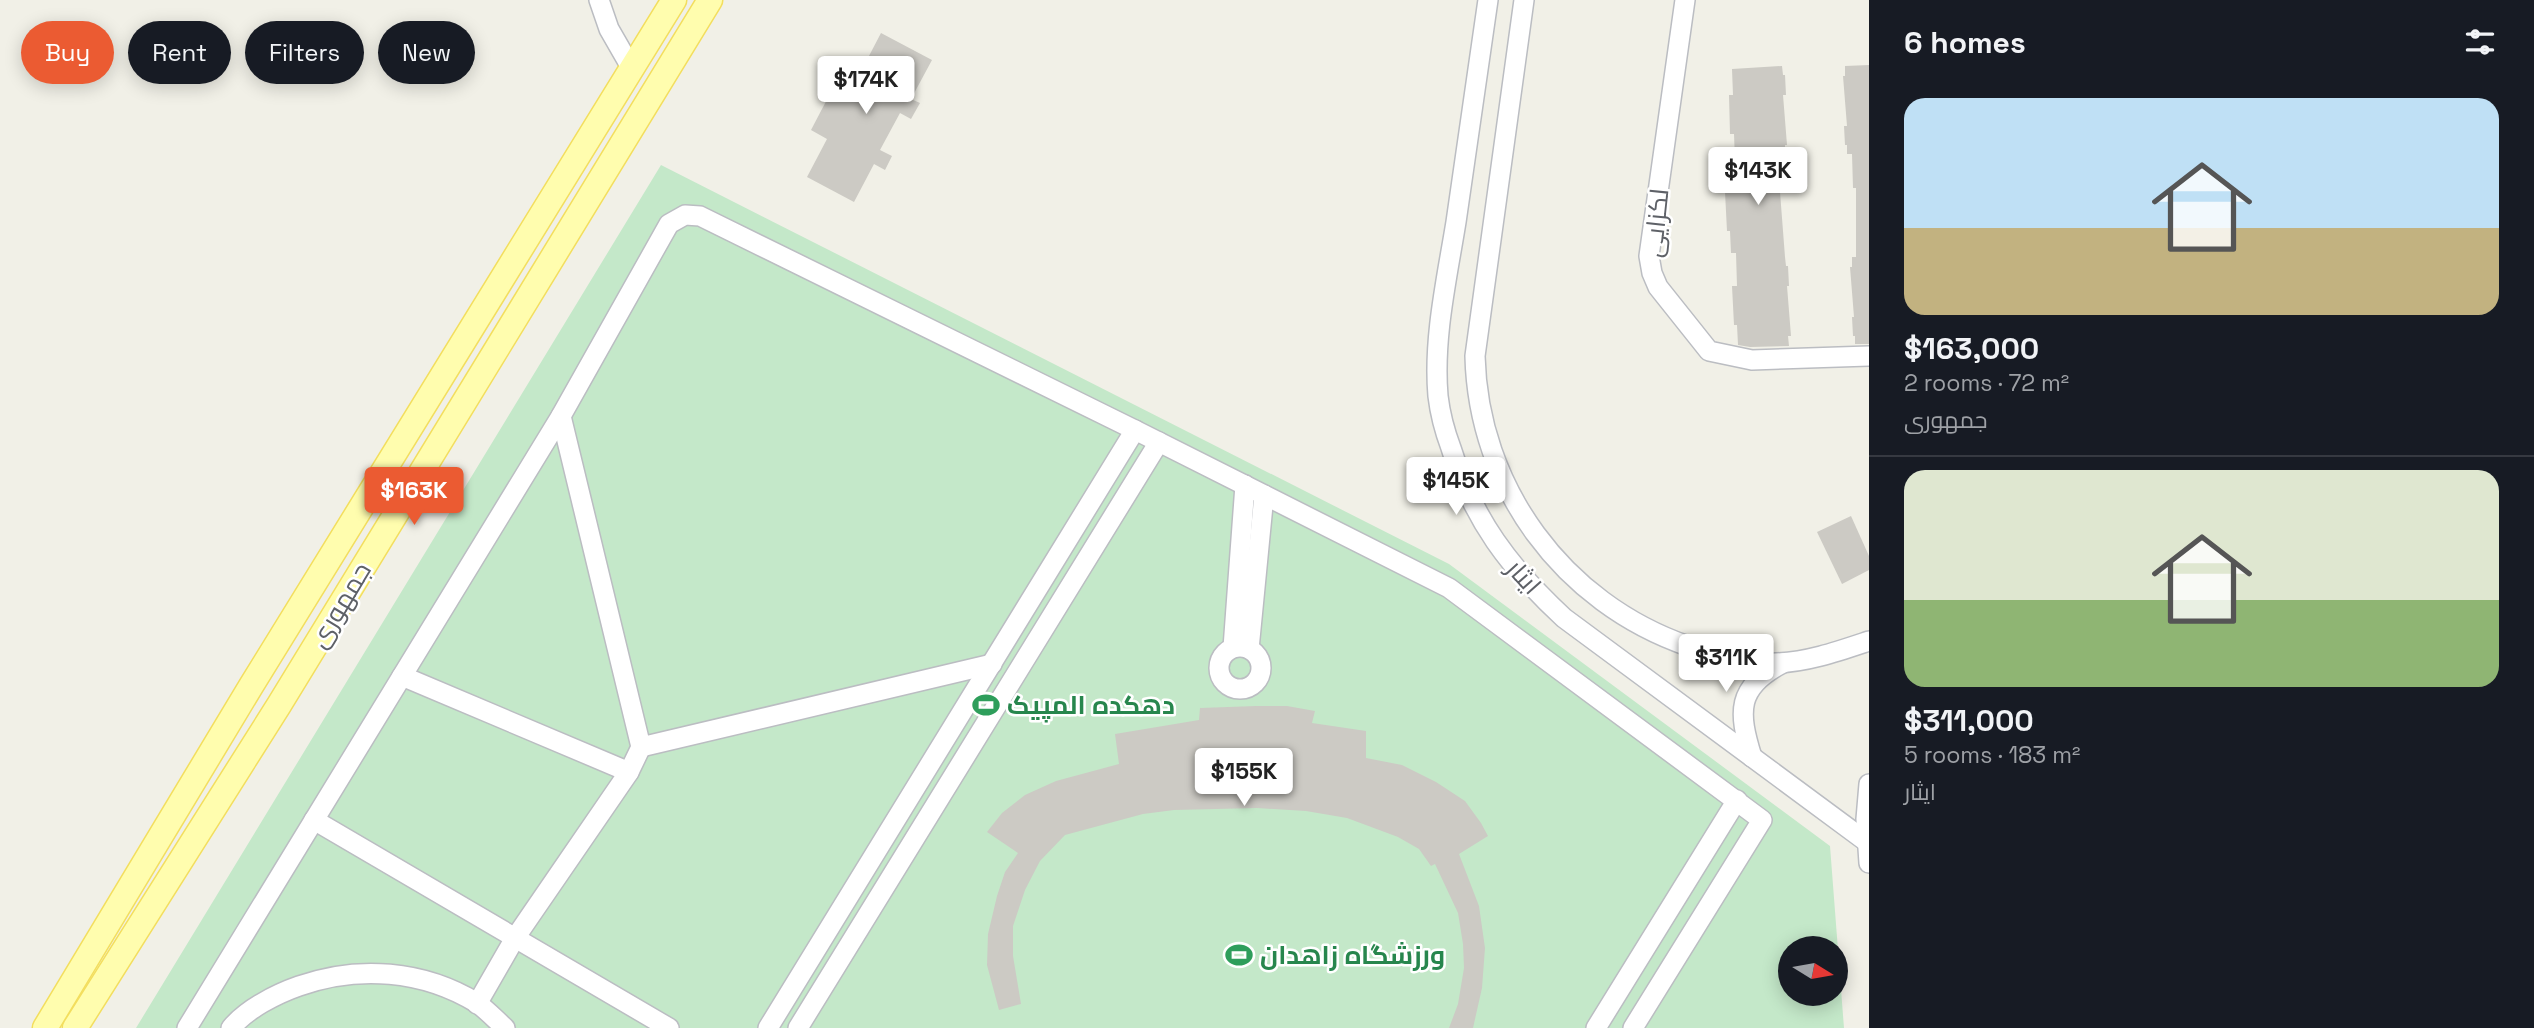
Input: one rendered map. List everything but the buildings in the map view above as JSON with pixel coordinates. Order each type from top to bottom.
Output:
[{"type":"main road","name":"جمهوری","points":[[45,1028],[251,686],[674,0]]},
{"type":"main road","name":"جمهوری","points":[[75,1028],[279,705],[710,0]]},
{"type":"main road","points":[[251,686],[279,705]]},
{"type":"street","points":[[599,0],[608,29],[632,69]]},
{"type":"street","name":"ایثار","points":[[1488,0],[1444,302],[1438,364],[1438,398],[1457,468],[1470,500],[1509,562],[1564,618],[1867,842]]},
{"type":"street","name":"ایثار","points":[[1524,0],[1475,356],[1476,387],[1482,420],[1492,454],[1506,486],[1538,538],[1557,561],[1605,604],[1670,640],[1737,661],[1784,663],[1836,652],[1869,641]]},
{"type":"street","name":"لکزایی","points":[[1685,0],[1650,256],[1652,273],[1658,287],[1709,351],[1752,360],[1869,356]]},
{"type":"street","points":[[187,1028],[561,416],[670,224],[685,215],[701,216],[1449,588],[1762,820],[1633,1028]]},
{"type":"street","points":[[477,1004],[515,938],[629,772],[641,747],[561,416]]},
{"type":"street","points":[[768,1028],[1135,430]]},
{"type":"street","points":[[807,1024],[1159,442]]},
{"type":"street","points":[[1245,485],[1241,648],[1264,495]]},
{"type":"street","points":[[1752,757],[1742,718],[1744,704],[1756,681],[1767,671],[1784,663]]},
{"type":"street","points":[[641,747],[992,664]]},
{"type":"street","points":[[402,676],[629,772]]},
{"type":"street","points":[[1869,784],[1869,863]]},
{"type":"street","points":[[1596,1028],[1737,800]]},
{"type":"street","points":[[314,820],[669,1028]]},
{"type":"street","points":[[231,1028],[277,994],[326,976],[378,972],[430,981],[477,1004],[506,1028]]},
{"type":"green space","name":"دهکده المپیک","points":[[661,165],[1449,564],[1830,846],[1837,936],[1778,936],[1778,1006],[1842,1006],[1844,1028],[136,1028]]},
{"type":"place","name":"دهکده المپیک","points":[[986,705]]},
{"type":"place","name":"ورزشگاه زاهدان","points":[[1239,955]]}]
